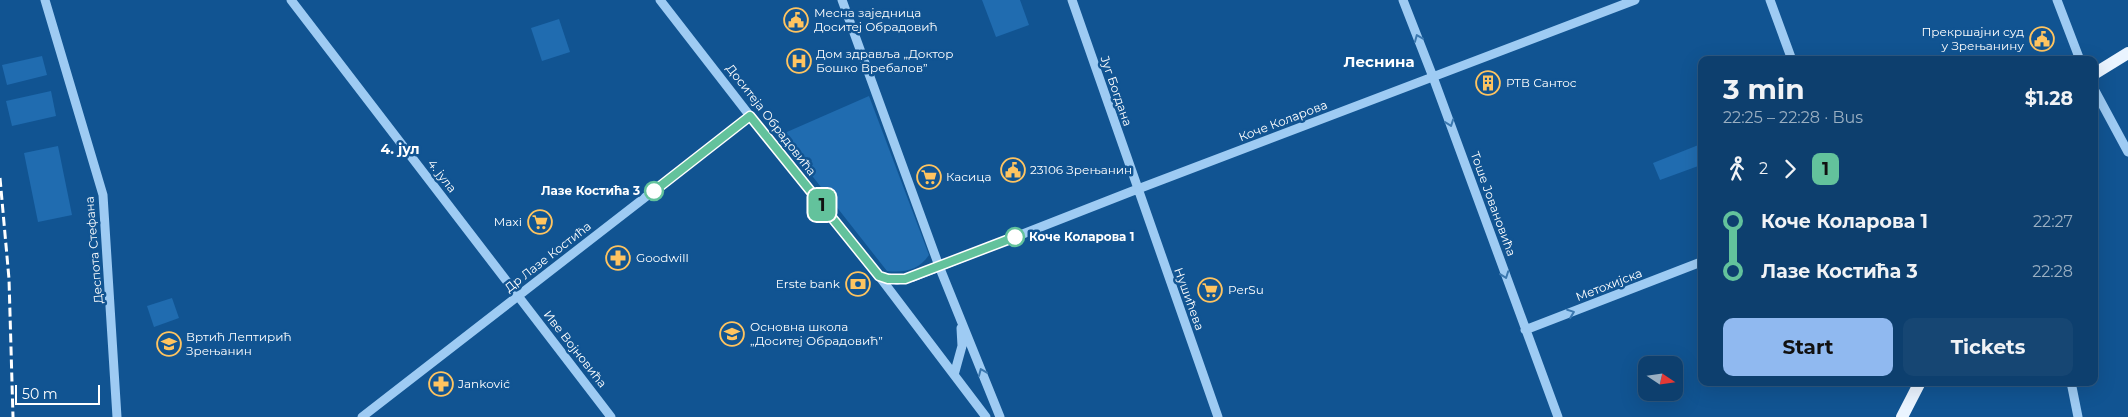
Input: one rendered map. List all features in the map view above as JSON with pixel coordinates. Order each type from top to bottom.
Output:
[{"type":"main road","points":[[2098,72],[2128,54]]},
{"type":"main road","points":[[1902,417],[1918,386]]},
{"type":"street","name":"Деспота Стефана","points":[[44,0],[103,195],[117,417]]},
{"type":"street","name":"4. јула","points":[[291,0],[518,297]]},
{"type":"street","name":"Доситеја Обрадовића","points":[[660,0],[750,116],[879,276],[986,417]]},
{"type":"street","points":[[842,0],[939,266],[1000,417]]},
{"type":"street","name":"Југ Богдана","points":[[1072,0],[1137,189]]},
{"type":"street","name":"Тоше Јовановића","points":[[1403,0],[1558,417]]},
{"type":"street","name":"Коче Коларова","points":[[879,276],[888,279],[905,279],[1636,0]]},
{"type":"street","points":[[1770,0],[1791,56]]},
{"type":"street","points":[[2057,0],[2078,56]]},
{"type":"street","points":[[2098,96],[2128,152]]},
{"type":"street","name":"Др Лазе Костића","points":[[362,417],[750,116]]},
{"type":"street","name":"Нушићева","points":[[1137,189],[1218,417]]},
{"type":"street","name":"Метохијска","points":[[1525,330],[1698,263]]},
{"type":"street","name":"Иве Војновића","points":[[518,297],[611,417]]},
{"type":"street","points":[[954,375],[962,346],[960,318]]},
{"type":"street","points":[[2072,386],[2078,417]]},
{"type":"shaded area","points":[[982,0],[1020,0],[1029,25],[996,37]]},
{"type":"shaded area","points":[[559,19],[570,52],[542,61],[531,28]]},
{"type":"shaded area","points":[[42,56],[47,75],[7,85],[2,65]]},
{"type":"shaded area","points":[[51,91],[56,116],[12,126],[6,101]]},
{"type":"shaded area","points":[[869,96],[929,255],[921,264],[905,271],[887,271],[780,135]]},
{"type":"shaded area","points":[[1698,145],[1698,166],[1660,180],[1653,163]]},
{"type":"shaded area","points":[[58,146],[72,215],[38,222],[24,153]]},
{"type":"shaded area","points":[[172,298],[179,318],[154,327],[147,306]]},
{"type":"railway","points":[[0,178],[9,279],[13,417]]},
{"type":"bus line","name":"1","points":[[654,191],[750,116],[879,276],[897,280],[913,277],[1015,237]]},
{"type":"place","name":"Месна заједница Доситеј Обрадовић","points":[[796,20]]},
{"type":"place","name":"Прекршајни суд у Зрењанину","points":[[2042,39]]},
{"type":"place","name":"Дом здравља „Доктор Бошко Вребалов”","points":[[799,61]]},
{"type":"place","name":"РТВ Сантос","points":[[1488,83]]},
{"type":"place","name":"23106 Зрењанин","points":[[1013,170]]},
{"type":"place","name":"Касица","points":[[929,177]]},
{"type":"place","name":"Лазе Костића 3","points":[[654,191]]},
{"type":"place","name":"Maxi","points":[[540,222]]},
{"type":"place","name":"Коче Коларова 1","points":[[1015,237]]},
{"type":"place","name":"Goodwill","points":[[618,258]]},
{"type":"place","name":"Erste bank","points":[[858,284]]},
{"type":"place","name":"PerSu","points":[[1210,290]]},
{"type":"place","name":"Основна школа „Доситеј Обрадовић”","points":[[732,334]]},
{"type":"place","name":"Вртић Лептирић Зрењанин","points":[[169,344]]},
{"type":"place","name":"Janković","points":[[441,384]]},
{"type":"district","name":"Леснина","points":[[1379,62]]},
{"type":"district","name":"4. јул","points":[[400,149]]}]
